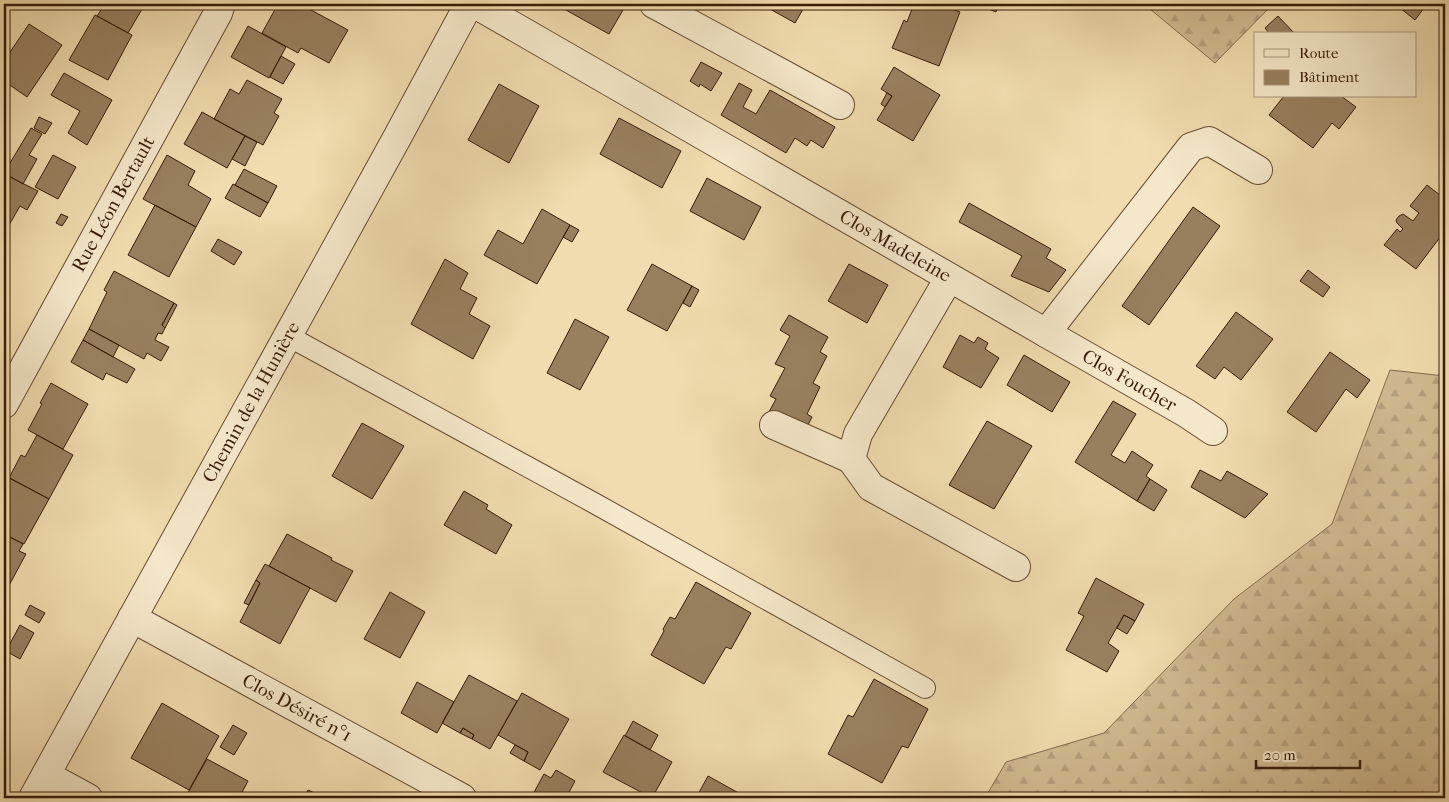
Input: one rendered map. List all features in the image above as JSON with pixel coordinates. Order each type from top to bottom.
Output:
[{"type":"street","name":"Rue Léon Bertault","points":[[4,404],[218,13],[221,4]]},
{"type":"street","name":"Chemin de la Hunière","points":[[33,798],[469,4]]},
{"type":"street","name":"Clos Madeleine","points":[[475,4],[1046,333]]},
{"type":"street","points":[[654,4],[840,105]]},
{"type":"street","points":[[1046,333],[1191,147],[1209,141],[1258,170]]},
{"type":"street","points":[[851,459],[858,434],[949,278]]},
{"type":"street","name":"Clos Foucher","points":[[1046,333],[1186,413],[1213,431]]},
{"type":"street","points":[[774,425],[851,459],[871,487],[1016,567]]},
{"type":"street","name":"Clos Désiré n°1","points":[[132,618],[462,798]]},
{"type":"street","points":[[46,775],[88,798]]},
{"type":"lane","points":[[288,336],[594,503],[925,688]]},
{"type":"green space","points":[[1144,4],[1273,4],[1215,63]]},
{"type":"green space","points":[[1390,370],[1445,376],[1445,798],[985,798],[1006,762],[1104,733],[1234,599],[1332,524]]},
{"type":"building","points":[[105,4],[145,4],[128,33],[97,16]]},
{"type":"building","points":[[278,4],[300,4],[348,30],[329,63],[301,48],[298,53],[262,33]]},
{"type":"building","points":[[555,4],[612,4],[623,10],[609,34]]},
{"type":"building","points":[[761,4],[806,4],[795,23]]},
{"type":"building","points":[[914,4],[939,4],[960,12],[939,66],[892,48],[904,20],[907,22]]},
{"type":"building","points":[[976,4],[999,4],[996,12]]},
{"type":"building","points":[[1395,4],[1427,4],[1415,20]]},
{"type":"building","points":[[95,15],[132,35],[108,80],[69,60]]},
{"type":"building","points":[[1278,16],[1293,32],[1268,32],[1265,28]]},
{"type":"building","points":[[29,24],[62,45],[27,97],[4,81],[4,61]]},
{"type":"building","points":[[248,26],[286,47],[269,78],[231,57]]},
{"type":"building","points":[[281,56],[295,64],[283,84],[270,77]]},
{"type":"building","points":[[701,62],[722,73],[711,91],[700,84],[699,87],[690,81]]},
{"type":"building","points":[[894,67],[940,95],[913,141],[877,120],[892,96],[881,89]]},
{"type":"building","points":[[64,73],[112,100],[87,145],[68,133],[80,111],[51,95]]},
{"type":"building","points":[[247,80],[282,99],[274,113],[279,116],[263,145],[214,119],[230,89],[239,94]]},
{"type":"building","points":[[739,83],[752,90],[743,107],[756,114],[770,90],[835,127],[823,148],[811,140],[807,146],[795,138],[786,153],[721,115]]},
{"type":"building","points":[[499,84],[539,106],[509,163],[468,140]]},
{"type":"building","points":[[887,93],[892,96],[885,107],[881,104]]},
{"type":"building","points":[[1282,98],[1344,98],[1356,107],[1339,129],[1332,123],[1313,148],[1269,115]]},
{"type":"building","points":[[202,112],[245,136],[227,168],[184,144]]},
{"type":"building","points":[[39,117],[52,123],[45,134],[34,128]]},
{"type":"building","points":[[619,118],[681,151],[662,188],[600,154]]},
{"type":"building","points":[[31,128],[42,134],[29,155],[37,159],[23,184],[4,173]]},
{"type":"building","points":[[245,136],[257,142],[245,166],[232,159]]},
{"type":"building","points":[[53,155],[76,167],[58,199],[35,187]]},
{"type":"building","points":[[167,155],[195,171],[188,185],[211,199],[196,227],[143,199]]},
{"type":"building","points":[[244,169],[277,186],[268,203],[235,185]]},
{"type":"building","points":[[4,174],[38,191],[27,210],[20,206],[4,234]]},
{"type":"building","points":[[707,178],[761,207],[744,240],[690,211]]},
{"type":"building","points":[[233,184],[268,203],[260,217],[225,198]]},
{"type":"building","points":[[1427,185],[1445,199],[1445,233],[1416,269],[1384,245],[1397,229],[1400,232],[1403,229],[1396,220],[1399,216],[1403,214],[1413,221],[1419,213],[1410,206]]},
{"type":"building","points":[[969,203],[1051,249],[1046,258],[1066,270],[1049,292],[1011,276],[1022,256],[959,222]]},
{"type":"building","points":[[155,205],[196,227],[169,277],[128,255]]},
{"type":"building","points":[[1193,207],[1220,226],[1149,325],[1122,306]]},
{"type":"building","points":[[542,209],[570,225],[537,284],[484,255],[498,230],[523,244]]},
{"type":"building","points":[[61,214],[68,217],[62,226],[56,223]]},
{"type":"building","points":[[570,225],[579,230],[572,242],[563,237]]},
{"type":"building","points":[[218,239],[242,252],[234,265],[211,251]]},
{"type":"building","points":[[445,259],[468,273],[460,289],[477,298],[469,314],[490,326],[473,359],[411,324]]},
{"type":"building","points":[[652,264],[692,286],[667,331],[627,310]]},
{"type":"building","points":[[849,264],[888,285],[867,323],[828,301]]},
{"type":"building","points":[[1308,270],[1330,287],[1323,297],[1300,281]]},
{"type":"building","points":[[114,271],[174,303],[162,325],[165,328],[162,334],[158,333],[155,340],[169,347],[161,361],[147,353],[144,359],[89,329],[107,292],[104,290]]},
{"type":"building","points":[[692,286],[699,290],[690,307],[683,303]]},
{"type":"building","points":[[174,303],[177,305],[165,328],[162,325]]},
{"type":"building","points":[[1236,312],[1273,339],[1241,380],[1224,367],[1215,379],[1196,366]]},
{"type":"building","points":[[789,315],[828,337],[820,352],[827,356],[813,383],[820,387],[807,414],[812,417],[805,431],[769,412],[776,399],[770,396],[785,368],[775,364],[790,336],[780,330]]},
{"type":"building","points":[[575,319],[609,337],[580,390],[547,373]]},
{"type":"building","points":[[89,329],[119,345],[113,357],[83,340]]},
{"type":"building","points":[[960,335],[974,343],[978,337],[988,343],[985,349],[999,358],[981,388],[943,367]]},
{"type":"building","points":[[83,340],[135,369],[127,383],[106,373],[103,380],[71,362]]},
{"type":"building","points":[[1330,352],[1370,380],[1357,398],[1346,389],[1316,432],[1287,412]]},
{"type":"building","points":[[1024,355],[1070,382],[1052,412],[1007,385]]},
{"type":"building","points":[[51,383],[88,404],[63,449],[28,430]]},
{"type":"building","points":[[1113,401],[1136,414],[1111,455],[1125,463],[1132,451],[1153,465],[1146,476],[1150,479],[1137,501],[1075,462]]},
{"type":"building","points":[[987,421],[1032,446],[994,509],[949,485]]},
{"type":"building","points":[[362,423],[404,446],[372,499],[332,476]]},
{"type":"building","points":[[37,435],[73,455],[49,499],[9,478],[21,455],[25,457]]},
{"type":"building","points":[[1200,470],[1221,481],[1227,471],[1268,494],[1245,518],[1191,487]]},
{"type":"building","points":[[10,478],[49,499],[24,544],[4,534],[4,503],[7,497],[4,495],[4,489]]},
{"type":"building","points":[[1150,479],[1167,490],[1154,511],[1137,501]]},
{"type":"building","points":[[464,491],[488,505],[486,509],[512,525],[496,554],[444,525]]},
{"type":"building","points":[[4,534],[23,544],[19,551],[26,554],[6,591],[4,590]]},
{"type":"building","points":[[287,534],[353,571],[336,602],[269,566]]},
{"type":"building","points":[[265,564],[310,588],[280,644],[240,622],[260,583],[256,580]]},
{"type":"building","points":[[1096,578],[1144,604],[1135,621],[1124,615],[1108,643],[1119,651],[1107,672],[1066,650],[1084,616],[1078,613]]},
{"type":"building","points":[[256,580],[260,583],[249,605],[244,603]]},
{"type":"building","points":[[696,582],[751,613],[731,649],[726,647],[704,684],[651,655],[670,617],[675,619]]},
{"type":"building","points":[[390,592],[425,612],[400,658],[364,639]]},
{"type":"building","points":[[30,605],[45,613],[39,623],[25,615]]},
{"type":"building","points":[[1124,615],[1135,621],[1127,634],[1117,628]]},
{"type":"building","points":[[20,625],[34,633],[20,659],[6,651]]},
{"type":"building","points":[[469,675],[517,701],[490,749],[472,739],[474,735],[463,728],[460,733],[442,723]]},
{"type":"building","points":[[874,679],[928,709],[908,748],[902,746],[882,783],[828,754],[848,715],[853,717]]},
{"type":"building","points":[[417,682],[454,702],[437,733],[401,713]]},
{"type":"building","points":[[522,693],[569,719],[540,770],[524,761],[528,752],[498,735]]},
{"type":"building","points":[[162,703],[219,736],[189,790],[131,758]]},
{"type":"building","points":[[633,721],[658,735],[650,750],[625,736]]},
{"type":"building","points":[[233,725],[247,733],[234,755],[220,747]]},
{"type":"building","points":[[463,728],[474,735],[472,739],[460,733]]},
{"type":"building","points":[[624,735],[672,762],[652,798],[603,772]]},
{"type":"building","points":[[515,745],[528,752],[524,761],[510,753]]},
{"type":"building","points":[[207,759],[248,781],[239,798],[185,798]]},
{"type":"building","points":[[556,770],[575,781],[566,798],[535,798],[532,796],[544,774],[551,778]]},
{"type":"building","points":[[708,776],[744,796],[743,798],[696,798]]},
{"type":"building","points":[[308,790],[325,798],[304,798]]}]
